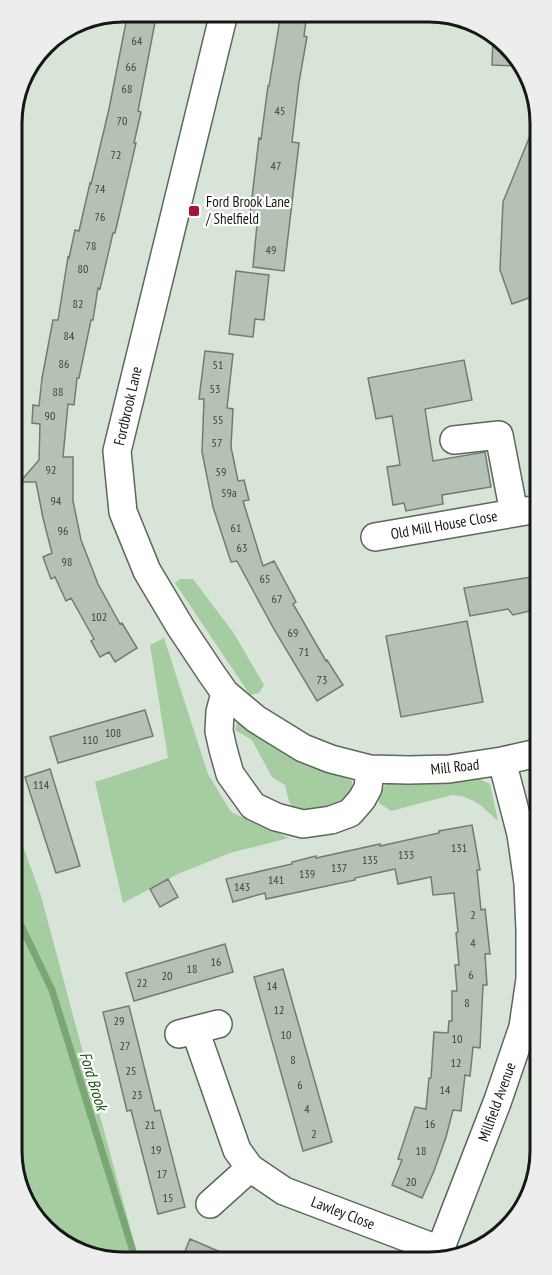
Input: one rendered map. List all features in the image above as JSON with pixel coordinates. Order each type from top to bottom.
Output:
[{"type":"street","name":"Fordbrook Lane","points":[[222,22],[117,451],[123,512],[147,571],[181,628],[225,693],[256,719],[275,731],[303,748],[331,759]]},
{"type":"street","name":"Old Mill House Close","points":[[375,537],[526,511],[499,435],[454,440]]},
{"type":"street","points":[[225,693],[220,712],[219,731],[223,749],[230,774],[253,806],[276,817],[303,824],[331,820],[350,813],[362,799],[368,788],[370,769]]},
{"type":"street","name":"Mill Road","points":[[331,759],[370,769],[409,770],[449,769],[529,755]]},
{"type":"street","name":"Millfield Avenue","points":[[502,761],[521,834],[528,883],[529,923]]},
{"type":"street","name":"Lawley Close","points":[[197,1029],[237,1150],[250,1168],[263,1179],[284,1191],[431,1252]]},
{"type":"street","name":"Millfield Avenue","points":[[439,1252],[498,1100],[529,1032]]},
{"type":"street","points":[[210,1204],[250,1168]]},
{"type":"green space","points":[[180,579],[193,579],[233,632],[264,685],[259,693],[250,695],[175,583]]},
{"type":"green space","points":[[164,638],[208,774],[231,812],[289,838],[230,853],[178,874],[123,903],[95,782],[168,758],[150,645]]},
{"type":"green space","points":[[238,720],[289,754],[352,781],[352,792],[347,802],[315,811],[296,811],[289,802],[285,785],[272,777],[252,740],[235,730]]},
{"type":"green space","points":[[478,778],[490,784],[498,821],[477,803],[460,796],[452,795],[391,811],[379,803],[378,794],[387,783]]},
{"type":"green space","points":[[22,844],[41,896],[137,1252],[104,1251],[79,1242],[68,1235],[48,1218],[40,1207],[26,1177],[22,1151]]},
{"type":"building","points":[[126,22],[155,22],[138,111],[141,112],[134,143],[136,143],[115,233],[113,233],[100,289],[98,288],[93,320],[91,320],[79,378],[77,378],[74,405],[68,404],[63,457],[73,457],[73,501],[81,540],[98,584],[120,624],[122,623],[137,648],[115,662],[109,652],[100,657],[91,641],[94,639],[71,598],[66,601],[55,577],[51,579],[43,557],[52,553],[36,482],[23,482],[23,479],[39,460],[40,424],[32,423],[33,405],[39,406],[53,320],[58,320],[68,257],[75,230],[79,231],[109,109]]},
{"type":"building","points":[[280,22],[306,22],[304,36],[307,37],[292,142],[299,143],[284,271],[253,267],[257,224],[249,223],[259,138],[261,139]]},
{"type":"building","points":[[493,46],[511,66],[492,65]]},
{"type":"building","points":[[530,136],[530,298],[512,304],[500,270],[503,202]]},
{"type":"building","points":[[236,271],[269,275],[264,320],[255,319],[253,337],[229,334]]},
{"type":"building","points":[[205,351],[233,354],[227,408],[233,409],[231,447],[238,481],[244,480],[249,500],[243,501],[263,566],[274,561],[296,602],[293,604],[326,661],[343,685],[317,701],[237,561],[231,562],[213,507],[202,452],[204,399],[199,399]]},
{"type":"building","points":[[464,360],[472,400],[425,409],[433,461],[485,452],[491,487],[442,495],[443,504],[406,511],[404,503],[393,505],[387,467],[400,465],[392,416],[376,419],[368,378]]},
{"type":"building","points":[[530,577],[530,611],[513,615],[508,609],[470,616],[464,588]]},
{"type":"building","points":[[467,621],[483,702],[401,717],[386,636]]},
{"type":"building","points":[[145,710],[153,736],[58,763],[50,737]]},
{"type":"building","points":[[50,769],[80,866],[56,873],[25,777]]},
{"type":"building","points":[[472,825],[480,870],[477,870],[481,910],[485,909],[490,954],[485,954],[487,985],[483,985],[480,1048],[473,1047],[470,1076],[465,1075],[461,1111],[453,1110],[446,1137],[422,1198],[392,1185],[402,1160],[398,1159],[415,1107],[426,1109],[434,1032],[448,1033],[449,1021],[452,1021],[452,991],[457,991],[455,965],[459,965],[454,893],[433,895],[431,877],[398,884],[395,869],[266,899],[265,893],[233,902],[226,879],[292,864],[292,862],[316,856],[316,858],[380,844],[380,846]]},
{"type":"building","points":[[168,879],[178,897],[160,907],[150,889]]},
{"type":"building","points":[[225,944],[233,972],[134,1001],[126,973]]},
{"type":"building","points":[[283,969],[332,1142],[303,1151],[254,977]]},
{"type":"building","points":[[129,1006],[155,1111],[160,1110],[185,1207],[158,1214],[131,1110],[127,1111],[103,1012]]},
{"type":"building","points":[[190,1239],[220,1252],[185,1252]]},
{"type":"waterway","name":"Ford Brook","points":[[22,928],[52,990],[133,1252]]},
{"type":"place","name":"Ford Brook Lane / Shelfield","points":[[194,211]]}]
